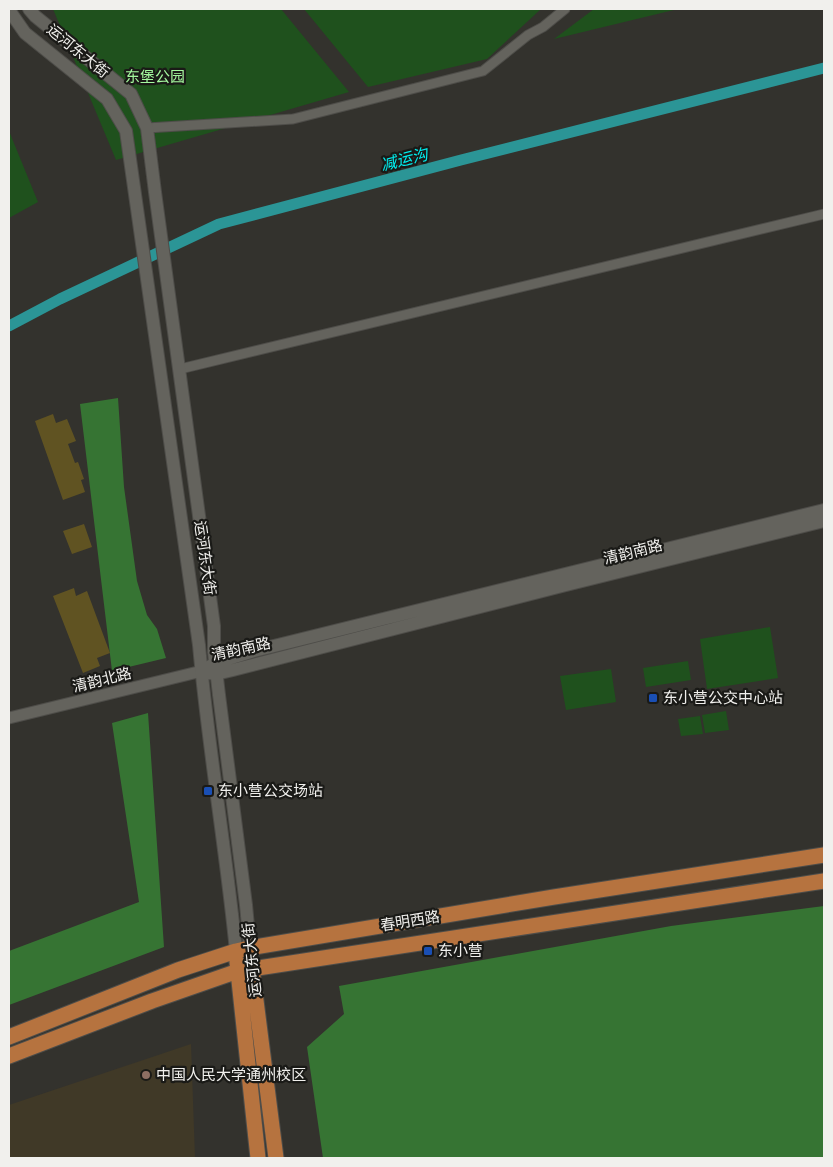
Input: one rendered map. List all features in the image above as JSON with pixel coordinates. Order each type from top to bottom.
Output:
[{"type":"main road","name":"运河东大街","points":[[29,9],[35,16],[131,94],[147,128],[214,626],[222,727],[246,905],[243,949],[258,1158]]},
{"type":"main road","name":"运河东大街","points":[[9,10],[26,33],[107,99],[126,131],[199,645],[232,908],[243,949]]},
{"type":"main road","name":"清韵南路","points":[[216,669],[254,651],[824,510]]},
{"type":"main road","name":"清韵南路","points":[[202,672],[824,521]]},
{"type":"main road","name":"春明西路","points":[[9,1037],[178,970],[243,949],[562,895],[824,855]]},
{"type":"main road","name":"春明西路","points":[[9,1056],[152,1001],[245,970],[824,881]]},
{"type":"main road","name":"运河东大街","points":[[245,970],[276,1158]]},
{"type":"street","points":[[147,128],[293,119],[483,71],[528,35],[543,27],[565,9]]},
{"type":"street","points":[[180,369],[824,214]]},
{"type":"street","name":"清韵北路","points":[[9,718],[202,672]]},
{"type":"shaded area","name":"中国人民大学通州校区","points":[[191,1044],[195,1158],[9,1158],[9,1105]]},
{"type":"green space","name":"东堡公园","points":[[53,9],[281,9],[349,92],[116,160]]},
{"type":"green space","points":[[304,9],[541,9],[487,59],[368,87]]},
{"type":"green space","points":[[594,9],[678,9],[554,39]]},
{"type":"green space","points":[[9,131],[38,202],[9,218]]},
{"type":"green space","points":[[118,398],[124,487],[137,581],[147,615],[157,629],[166,658],[112,671],[80,404]]},
{"type":"green space","points":[[770,627],[778,678],[707,689],[700,639]]},
{"type":"green space","points":[[688,661],[691,680],[646,687],[643,668]]},
{"type":"green space","points":[[611,669],[616,702],[566,710],[560,676]]},
{"type":"green space","points":[[726,711],[729,730],[705,733],[702,715]]},
{"type":"green space","points":[[148,713],[164,947],[9,1005],[9,951],[139,902],[112,723]]},
{"type":"green space","points":[[700,716],[703,734],[681,736],[678,719]]},
{"type":"green space","points":[[824,906],[824,1158],[323,1158],[307,1047],[344,1014],[339,986],[671,926]]},
{"type":"building","points":[[53,414],[56,423],[67,419],[76,441],[68,444],[75,463],[78,462],[84,479],[81,480],[85,492],[63,500],[35,421]]},
{"type":"building","points":[[84,524],[92,547],[72,554],[63,531]]},
{"type":"building","points":[[74,588],[76,596],[87,591],[110,653],[97,658],[100,666],[83,673],[53,596]]},
{"type":"waterway","name":"减运沟","points":[[9,326],[60,299],[219,224],[461,160],[824,68]]},
{"type":"place","name":"东小营公交中心站","points":[[653,698]]},
{"type":"place","name":"东小营公交场站","points":[[208,791]]},
{"type":"place","name":"东小营","points":[[428,951]]},
{"type":"place","name":"中国人民大学通州校区","points":[[146,1075]]}]
